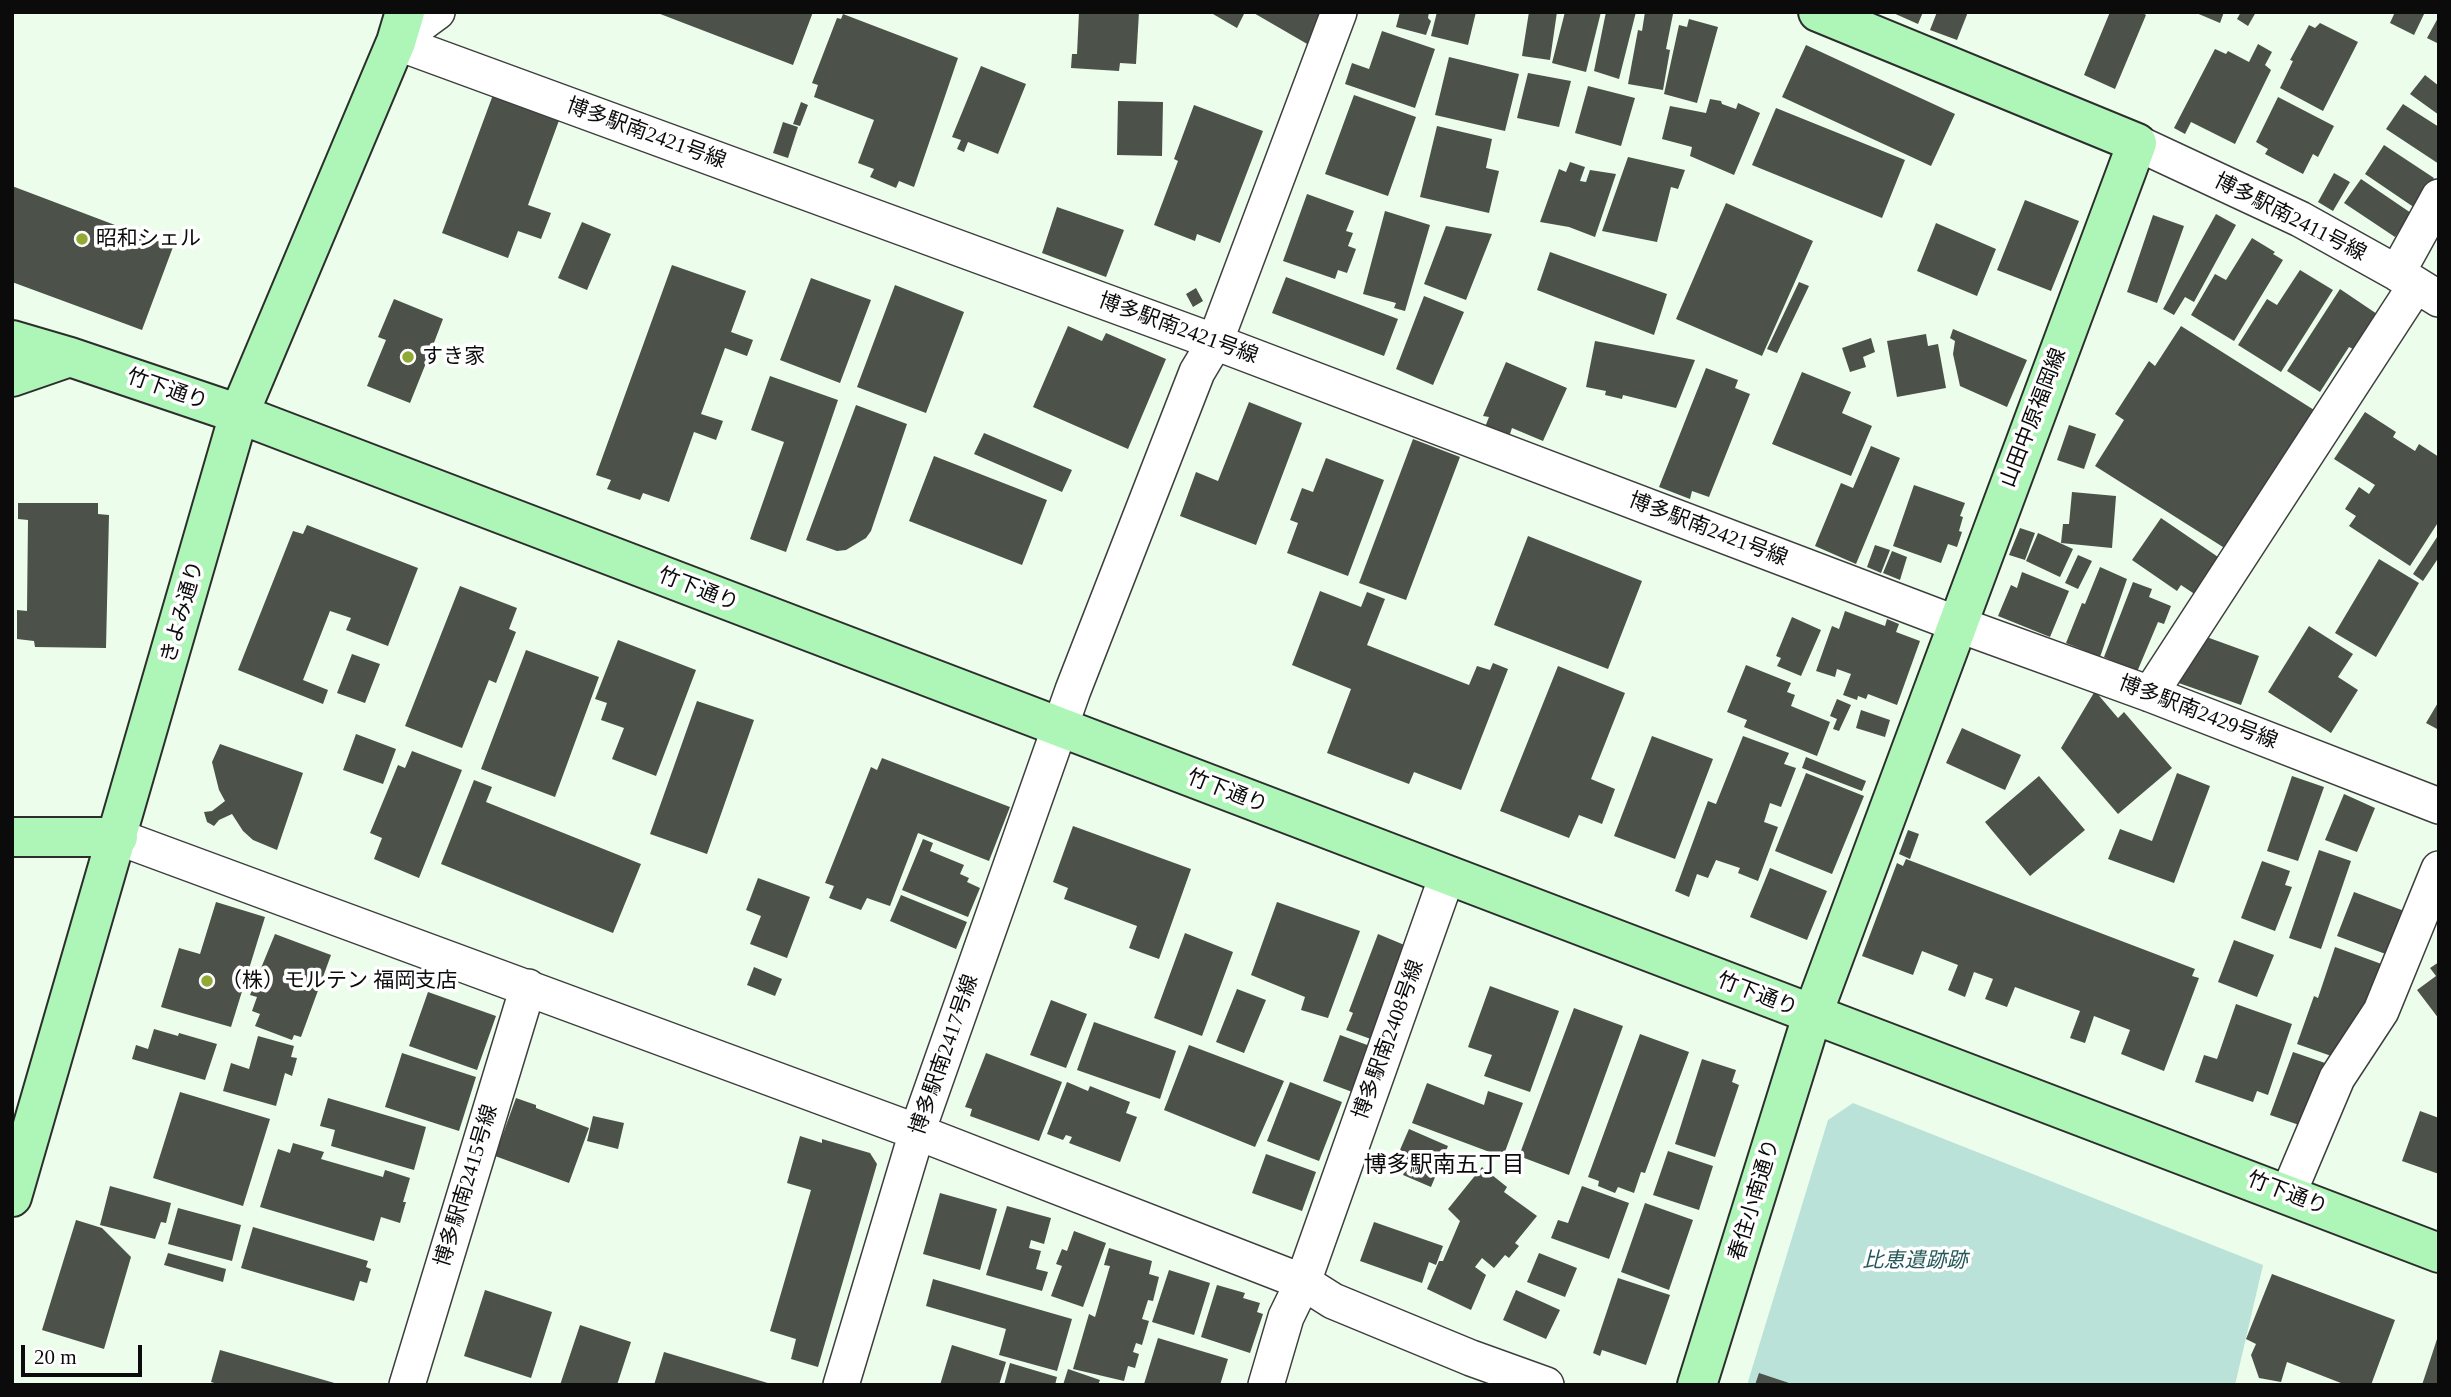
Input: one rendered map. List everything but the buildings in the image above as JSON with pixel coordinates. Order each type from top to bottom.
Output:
[{"type":"street","name":"きよみ通り","points":[[12,1197],[239,414],[399,22],[419,12]]},
{"type":"street","points":[[399,22],[437,12]]},
{"type":"street","name":"博多駅南2417号線","points":[[841,1385],[917,1132],[1060,728],[1197,372],[1215,342],[1339,12]]},
{"type":"street","points":[[1818,12],[2137,143]]},
{"type":"street","name":"博多駅南2421号線","points":[[399,22],[1215,342],[1957,624]]},
{"type":"street","name":"博多駅南2411号線","points":[[2137,143],[2300,219],[2417,285]]},
{"type":"street","name":"山田中原福岡線","points":[[1812,1016],[2137,143]]},
{"type":"street","points":[[2150,694],[2417,285],[2439,197]]},
{"type":"street","name":"竹下通り","points":[[12,340],[71,357],[239,414],[2439,1253]]},
{"type":"street","points":[[12,377],[71,357]]},
{"type":"street","name":"博多駅南2429号線","points":[[1957,624],[2150,694],[2439,806]]},
{"type":"street","points":[[12,837],[118,837],[917,1132],[1303,1282],[1333,1301],[1471,1358],[1546,1385]]},
{"type":"street","points":[[2288,1194],[2337,1078],[2381,1011],[2439,869]]},
{"type":"street","name":"博多駅南2408号線","points":[[1303,1282],[1447,876]]},
{"type":"street","name":"博多駅南2415号線","points":[[407,1385],[528,987]]},
{"type":"street","name":"春住小南通り","points":[[1697,1385],[1812,1016]]},
{"type":"street","points":[[1266,1385],[1286,1317],[1303,1282]]},
{"type":"green space","name":"比恵遺跡跡","points":[[1853,1103],[2263,1265],[2235,1385],[1747,1385],[1828,1120]]},
{"type":"place","name":"昭和シェル","points":[[82,239]]},
{"type":"place","name":"すき家","points":[[408,357]]},
{"type":"place","name":"（株）モルテン 福岡支店","points":[[207,981]]},
{"type":"district","name":"博多駅南五丁目","points":[[1444,1166]]}]
